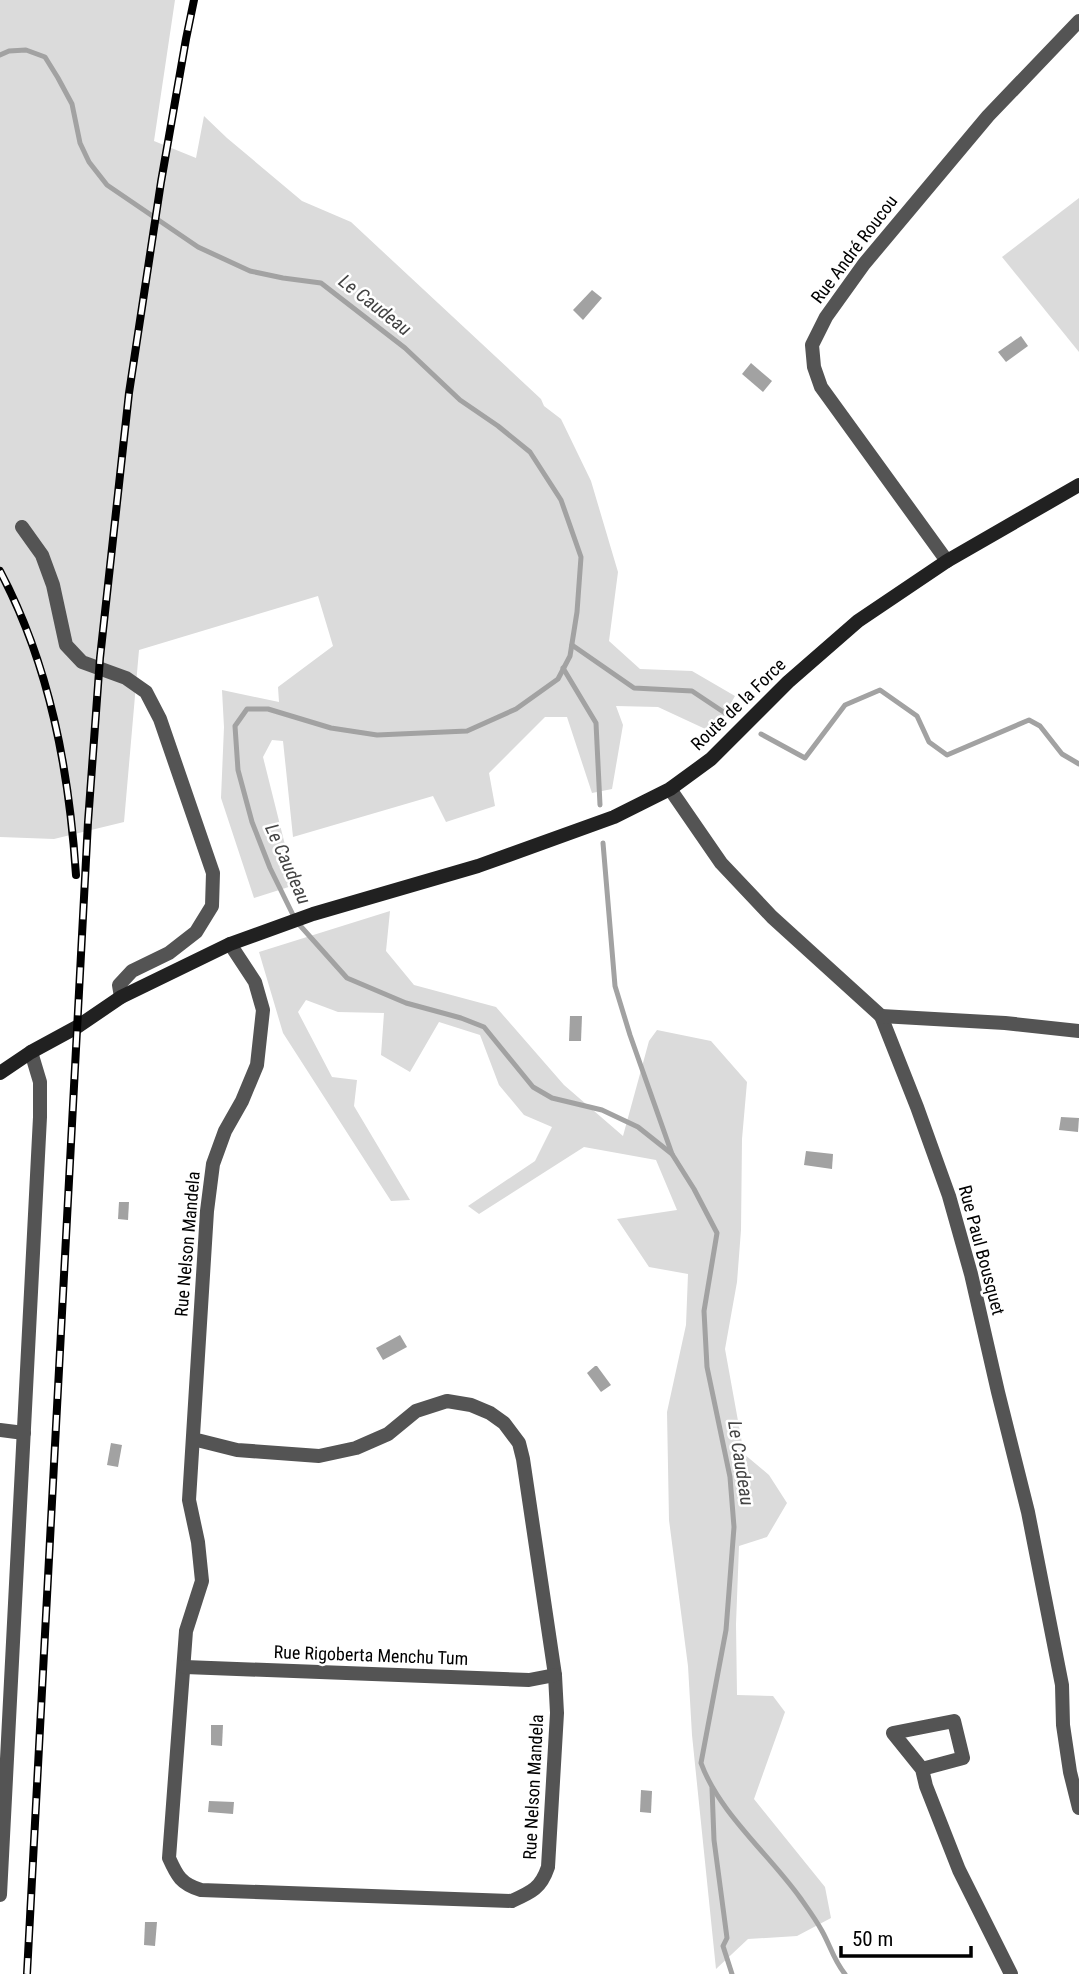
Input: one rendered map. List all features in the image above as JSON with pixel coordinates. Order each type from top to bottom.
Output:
[{"type":"street","name":"Rue André Roucou","points":[[947,561],[821,387],[814,367],[812,345],[826,317],[864,264],[914,203],[988,116],[1079,21]]},
{"type":"street","name":"Route de la Force","points":[[0,1073],[121,997],[230,944],[313,914],[478,866],[614,817],[670,789],[711,759],[788,682],[858,621],[947,561],[1079,485]]},
{"type":"street","points":[[22,527],[42,555],[53,584],[66,645],[82,662],[126,678],[146,692],[160,719],[213,873],[212,906],[195,932],[169,953],[132,971],[119,985],[121,997]]},
{"type":"street","name":"Rue Paul Bousquet","points":[[670,789],[721,863],[772,917],[881,1016],[949,1196],[971,1273],[1028,1512],[1062,1685],[1063,1725],[1079,1808]]},
{"type":"street","name":"Rue Nelson Mandela","points":[[193,1439],[237,1450],[319,1456],[356,1448],[388,1434],[416,1411],[447,1401],[471,1405],[490,1413],[504,1423],[519,1443],[555,1675],[557,1713],[548,1867],[542,1883],[528,1894],[512,1901],[201,1890],[189,1886],[178,1877],[169,1858],[187,1631],[202,1581],[198,1542],[188,1500],[203,1268],[213,1164],[225,1131],[242,1101],[257,1065],[262,1010],[255,982],[230,944]]},
{"type":"street","points":[[881,1016],[1005,1023],[1079,1031]]},
{"type":"street","points":[[0,1895],[4,1724],[24,1433],[40,1116],[40,1082],[31,1052]]},
{"type":"street","points":[[0,1430],[24,1433]]},
{"type":"street","name":"Rue Rigoberta Menchu Tum","points":[[185,1667],[529,1680],[555,1675]]},
{"type":"street","points":[[922,1769],[963,1758],[954,1721],[893,1733],[922,1769],[926,1786],[960,1870],[1011,1974]]},
{"type":"shaded area","points":[[0,0],[175,0],[154,141],[196,158],[204,116],[302,201],[351,222],[541,399],[544,406],[561,419],[591,481],[618,572],[609,641],[640,669],[692,671],[735,696],[714,733],[658,707],[616,706],[623,725],[612,789],[592,793],[567,717],[545,717],[489,773],[495,806],[446,822],[433,796],[293,837],[283,741],[272,740],[263,757],[295,885],[254,898],[221,798],[224,727],[222,690],[279,702],[278,687],[333,646],[318,596],[139,650],[124,822],[54,839],[0,837]]},
{"type":"shaded area","points":[[1079,198],[1079,352],[1002,257]]},
{"type":"shaded area","points":[[592,290],[602,298],[583,320],[573,310]]},
{"type":"shaded area","points":[[1021,336],[1028,346],[1006,362],[998,352]]},
{"type":"shaded area","points":[[751,363],[772,381],[763,392],[742,374]]},
{"type":"shaded area","points":[[390,911],[386,951],[414,985],[496,1007],[564,1085],[623,1136],[649,1041],[657,1030],[711,1041],[747,1082],[742,1139],[741,1230],[737,1282],[725,1349],[744,1454],[769,1475],[787,1503],[767,1537],[739,1546],[737,1695],[773,1696],[785,1712],[754,1799],[825,1887],[831,1918],[797,1936],[748,1939],[716,1969],[692,1735],[688,1666],[669,1520],[667,1412],[686,1325],[688,1274],[649,1267],[617,1219],[677,1210],[656,1160],[584,1147],[479,1214],[468,1206],[535,1161],[552,1127],[524,1115],[499,1085],[480,1035],[439,1022],[410,1072],[381,1055],[384,1013],[338,1012],[306,1000],[298,1012],[332,1077],[357,1080],[354,1106],[410,1200],[391,1201],[283,1033],[259,952]]},
{"type":"shaded area","points":[[570,1016],[582,1016],[581,1041],[569,1041]]},
{"type":"shaded area","points":[[1061,1117],[1079,1118],[1078,1132],[1059,1130]]},
{"type":"shaded area","points":[[806,1151],[833,1154],[832,1169],[804,1165]]},
{"type":"shaded area","points":[[119,1202],[129,1202],[128,1220],[118,1219]]},
{"type":"shaded area","points":[[400,1335],[407,1347],[383,1360],[376,1348]]},
{"type":"shaded area","points":[[595,1366],[611,1385],[601,1392],[587,1373]]},
{"type":"shaded area","points":[[111,1443],[122,1445],[118,1467],[107,1465]]},
{"type":"shaded area","points":[[211,1725],[223,1725],[222,1746],[211,1745]]},
{"type":"shaded area","points":[[641,1790],[652,1791],[651,1813],[640,1812]]},
{"type":"shaded area","points":[[209,1801],[234,1802],[233,1814],[208,1812]]},
{"type":"shaded area","points":[[145,1922],[157,1922],[155,1946],[144,1945]]},
{"type":"waterway","name":"Le Caudeau","points":[[0,55],[9,51],[26,50],[45,57],[72,104],[80,143],[89,162],[107,185],[198,247],[250,271],[321,283],[405,348],[460,400],[530,452],[561,500],[581,557],[570,656],[558,679],[516,709],[467,731],[377,735],[331,728],[268,709],[247,709],[235,726],[238,770],[252,822],[270,868],[296,921],[347,978],[406,1003],[484,1027],[533,1087],[552,1098],[602,1110],[638,1127],[672,1154],[717,1233],[704,1311],[707,1367],[730,1477],[734,1527],[726,1630],[701,1763],[709,1781],[732,1816],[789,1883],[812,1915],[845,1974]]},
{"type":"waterway","points":[[572,645],[634,688],[692,691],[731,717]]},
{"type":"waterway","name":"Le Caudeau","points":[[563,668],[596,723],[600,805]]},
{"type":"waterway","points":[[761,734],[805,758],[845,705],[880,690],[917,716],[929,742],[947,755],[1029,720],[1040,726],[1062,754],[1079,764]]},
{"type":"waterway","name":"Le Caudeau","points":[[603,843],[615,986],[672,1154]]},
{"type":"waterway","name":"Le Caudeau","points":[[712,1788],[714,1840],[727,1938],[723,1946],[732,1974]]},
{"type":"railway","points":[[27,1974],[88,822],[100,658],[129,393],[161,182],[194,0]]},
{"type":"railway","points":[[0,571],[32,644],[54,719],[68,797],[76,875]]}]
